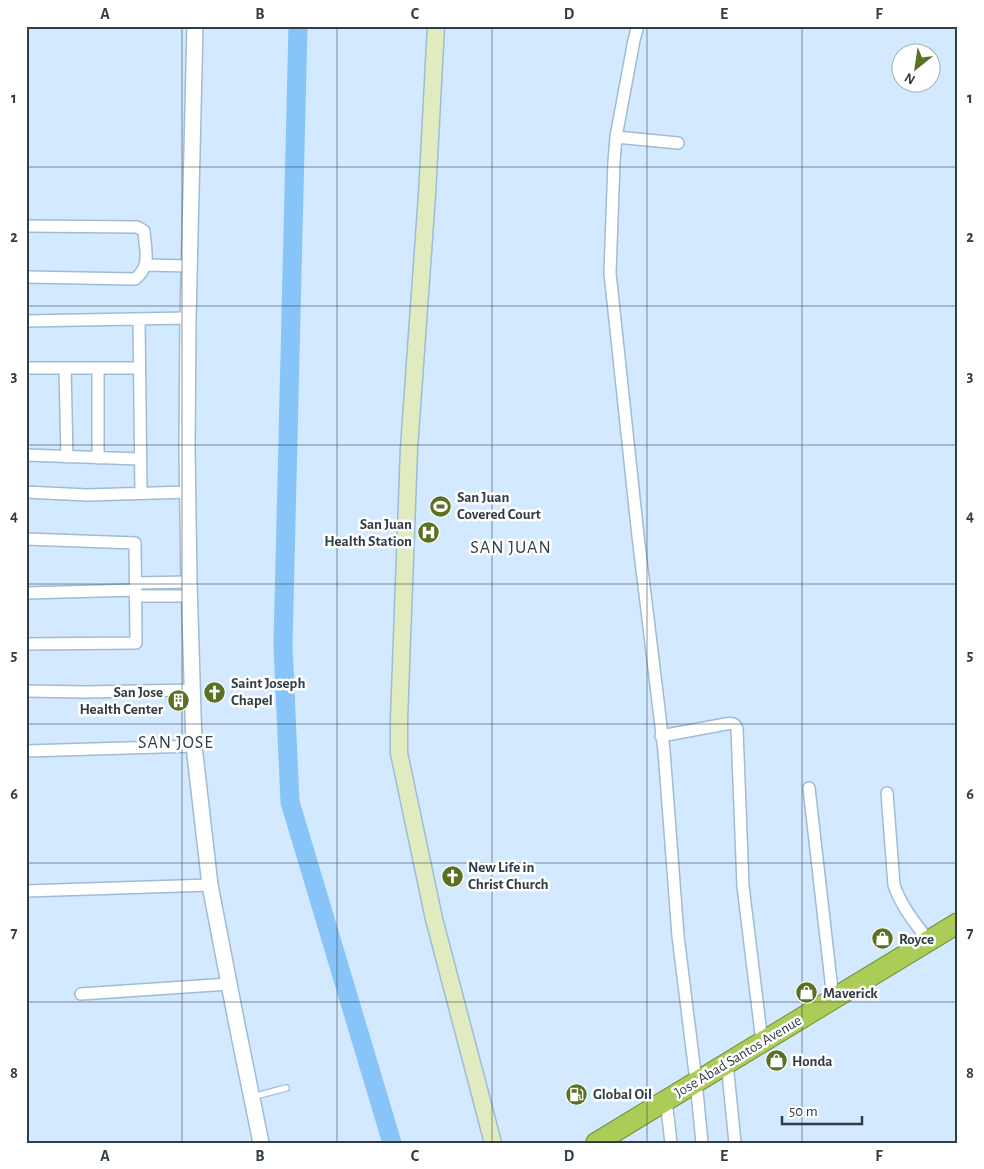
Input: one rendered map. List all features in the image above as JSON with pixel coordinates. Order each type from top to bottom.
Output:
[{"type":"highway","name":"Jose Abad Santos Avenue","points":[[596,1143],[958,923]]},
{"type":"main road","points":[[436,26],[409,448],[398,720],[399,753],[434,919],[493,1143]]},
{"type":"street","points":[[195,26],[192,87],[193,139],[188,318],[189,589],[194,746],[210,885],[251,1097],[262,1143]]},
{"type":"street","points":[[638,26],[616,137],[610,273],[664,751],[678,936],[702,1143]]},
{"type":"street","points":[[616,137],[678,143]]},
{"type":"street","points":[[26,226],[137,227],[144,231],[146,265],[143,272],[135,279],[26,277]]},
{"type":"street","points":[[146,265],[190,266]]},
{"type":"street","points":[[26,320],[188,318]]},
{"type":"street","points":[[139,319],[141,493]]},
{"type":"street","points":[[26,368],[139,368]]},
{"type":"street","points":[[65,368],[67,457]]},
{"type":"street","points":[[98,368],[98,458]]},
{"type":"street","points":[[26,455],[140,459]]},
{"type":"street","points":[[26,492],[87,495],[188,492]]},
{"type":"street","points":[[26,539],[135,543],[136,590],[136,643],[26,644]]},
{"type":"street","points":[[26,593],[189,589]]},
{"type":"street","points":[[26,691],[193,690]]},
{"type":"street","points":[[661,736],[732,723],[737,729],[743,886],[762,1042]]},
{"type":"street","points":[[26,751],[194,746]]},
{"type":"street","points":[[809,788],[833,999]]},
{"type":"street","points":[[886,793],[894,884],[898,898],[929,941]]},
{"type":"street","points":[[26,891],[210,885]]},
{"type":"street","points":[[81,994],[229,984]]},
{"type":"street","points":[[727,1063],[735,1143]]},
{"type":"street","points":[[666,1100],[671,1143]]},
{"type":"lane","points":[[251,1097],[286,1088]]},
{"type":"waterway","points":[[298,26],[283,645],[290,802],[392,1143]]},
{"type":"place","name":"San Juan Covered Court","points":[[441,506]]},
{"type":"place","name":"San Juan Health Station","points":[[428,533]]},
{"type":"place","name":"Saint Joseph Chapel","points":[[215,692]]},
{"type":"place","name":"San Jose Health Center","points":[[179,701]]},
{"type":"place","name":"New Life in Christ Church","points":[[452,876]]},
{"type":"place","name":"Royce","points":[[883,939]]},
{"type":"place","name":"Maverick","points":[[807,993]]},
{"type":"place","name":"Honda","points":[[776,1061]]},
{"type":"place","name":"Global Oil","points":[[577,1094]]},
{"type":"district","name":"SAN JUAN","points":[[511,547]]},
{"type":"district","name":"SAN JOSE","points":[[176,742]]}]
